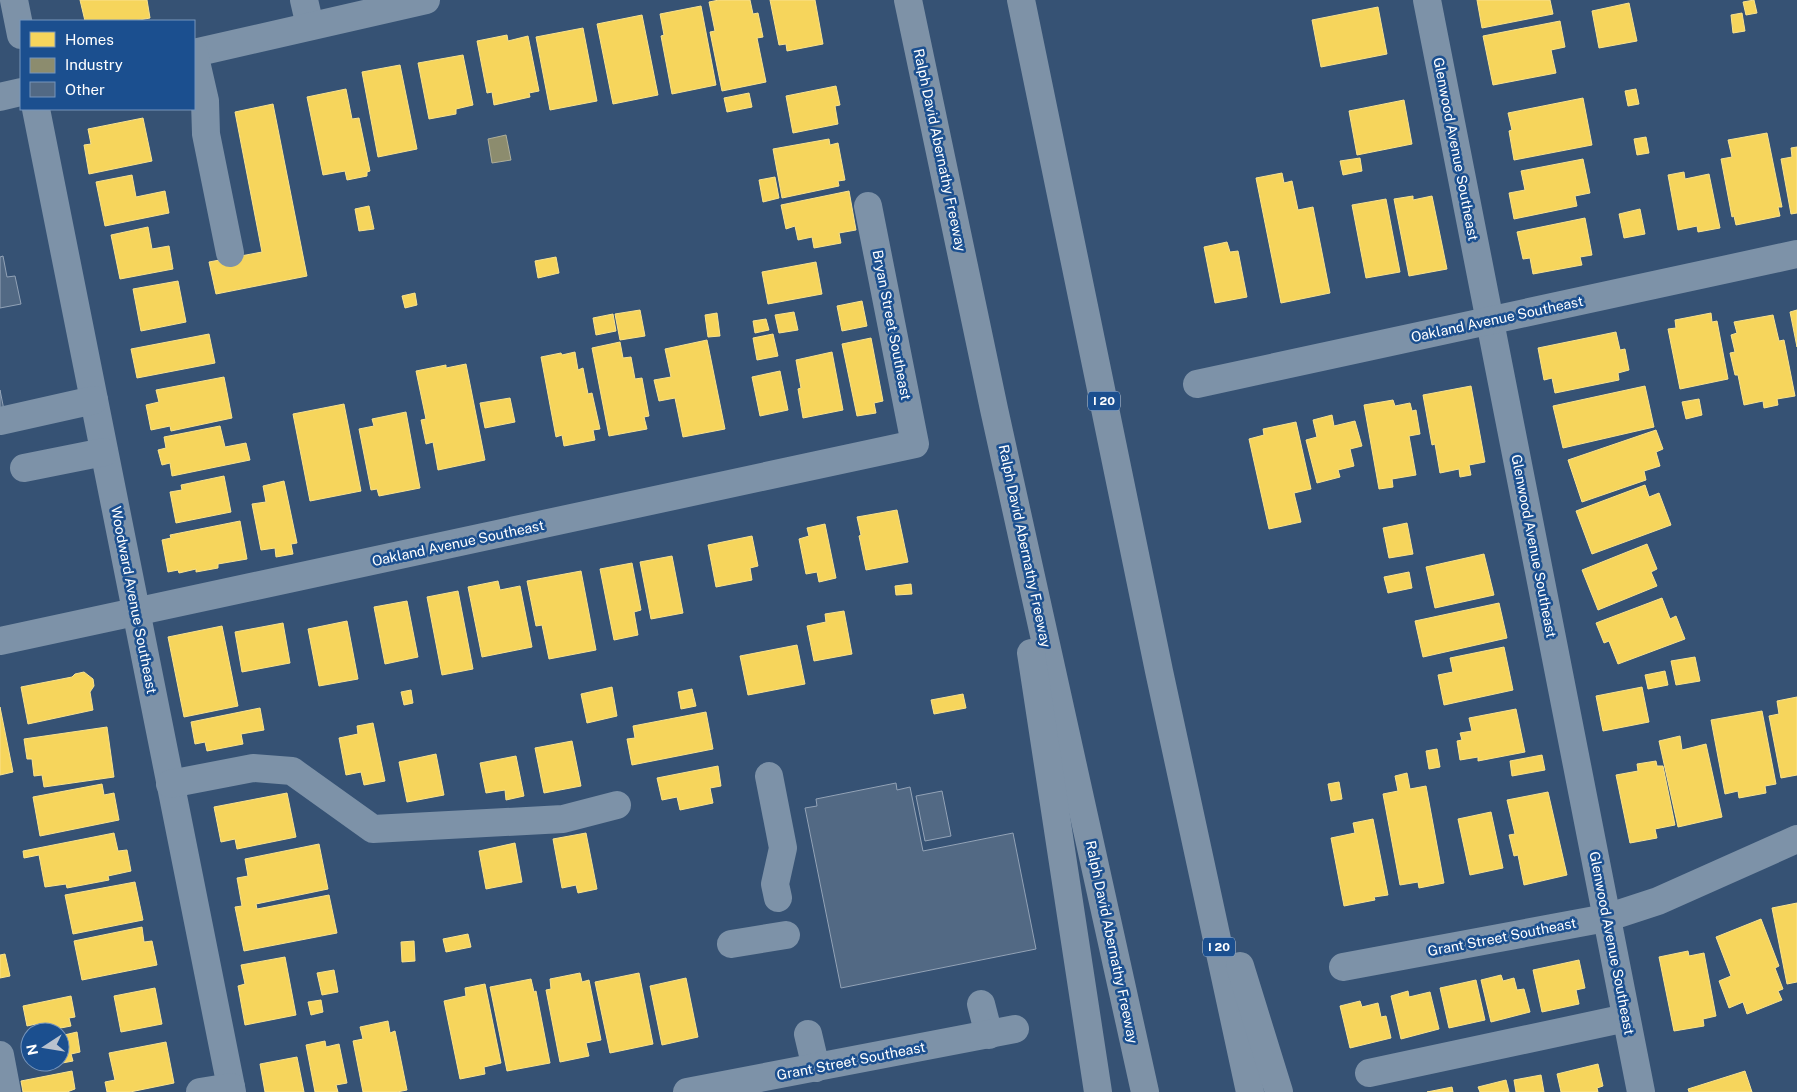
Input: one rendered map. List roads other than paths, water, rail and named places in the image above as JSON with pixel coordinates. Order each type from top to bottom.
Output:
[{"type":"highway","name":"Ralph David Abernathy Freeway","points":[[908,0],[994,409],[1145,1092]]},
{"type":"highway","name":"I 20","points":[[1021,0],[1159,671],[1250,1092]]},
{"type":"highway","points":[[994,409],[1098,1092]]},
{"type":"highway","points":[[1188,802],[1279,1092]]},
{"type":"street","points":[[14,0],[20,30]]},
{"type":"street","points":[[304,0],[310,26]]},
{"type":"street","points":[[195,53],[426,0]]},
{"type":"street","name":"Glenwood Avenue Southeast","points":[[1427,0],[1641,1092]]},
{"type":"street","points":[[195,57],[205,101],[206,134],[230,253]]},
{"type":"street","points":[[0,97],[20,92]]},
{"type":"street","name":"Woodward Avenue Southeast","points":[[36,110],[232,1089]]},
{"type":"street","name":"Bryan Street Southeast","points":[[868,206],[915,444]]},
{"type":"street","name":"Oakland Avenue Southeast","points":[[1197,384],[1797,254]]},
{"type":"street","points":[[0,421],[94,400]]},
{"type":"street","name":"Oakland Avenue Southeast","points":[[0,642],[915,444]]},
{"type":"street","points":[[24,468],[104,452]]},
{"type":"street","points":[[170,784],[254,768],[292,771],[373,828],[563,819],[617,805]]},
{"type":"street","points":[[769,776],[784,848],[775,884],[778,898]]},
{"type":"street","name":"Grant Street Southeast","points":[[1343,967],[1606,918],[1658,902],[1797,839]]},
{"type":"street","points":[[731,944],[786,935]]},
{"type":"street","points":[[981,1004],[989,1034]]},
{"type":"street","points":[[1369,1073],[1626,1018]]},
{"type":"street","name":"Grant Street Southeast","points":[[687,1092],[719,1089],[1015,1029]]},
{"type":"street","points":[[808,1034],[816,1068]]},
{"type":"street","points":[[0,1055],[6,1092]]},
{"type":"street","points":[[200,1092],[232,1089]]}]
